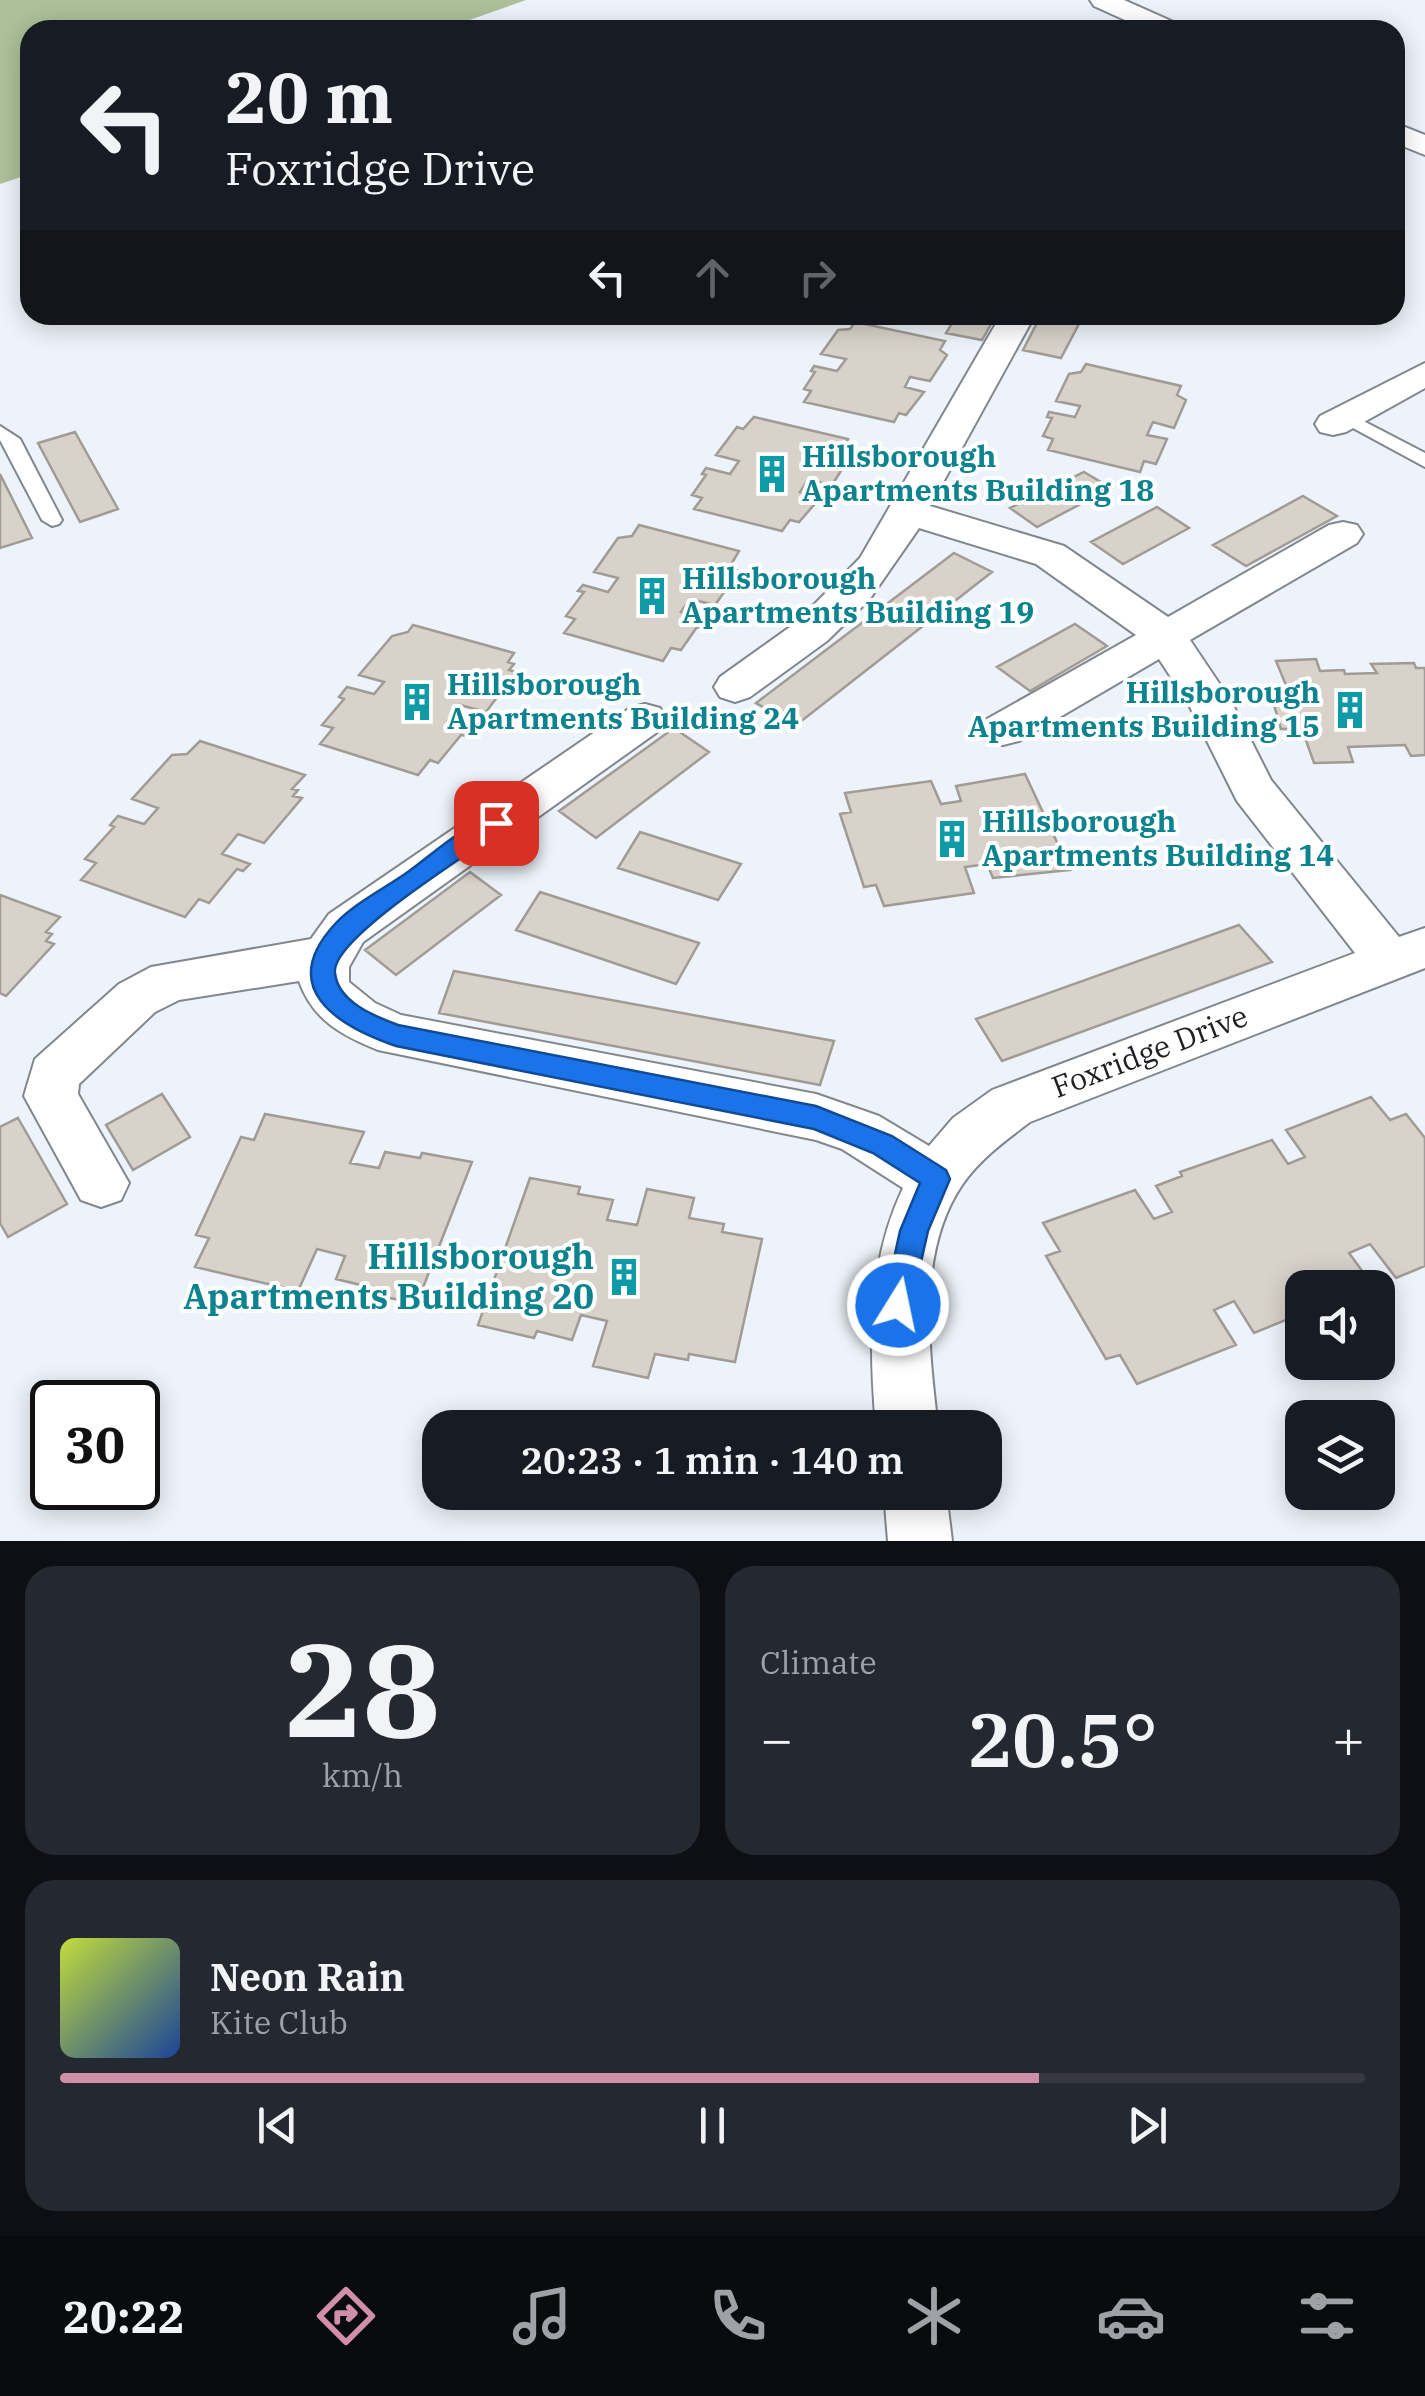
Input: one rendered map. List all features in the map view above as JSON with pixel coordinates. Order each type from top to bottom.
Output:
[{"type":"street","points":[[1103,0],[1147,20]]},
{"type":"street","points":[[735,687],[816,631],[882,562],[1012,325]]},
{"type":"street","points":[[1340,421],[1425,374]]},
{"type":"street","name":"Foxridge Drive","points":[[905,1410],[898,1305],[914,1231],[936,1179],[969,1135],[1012,1106],[1407,954],[1253,790],[1209,702],[1164,634],[1050,555],[908,512]]},
{"type":"street","points":[[1003,730],[1343,534]]},
{"type":"street","points":[[645,719],[346,928],[324,957],[322,972],[331,999],[366,1024],[396,1035],[816,1118],[860,1132],[936,1179]]},
{"type":"street","points":[[101,1183],[51,1096],[54,1074],[136,998],[169,981],[324,957]]},
{"type":"street","points":[[916,1510],[920,1541]]},
{"type":"lane","points":[[1340,421],[1425,461]]},
{"type":"lane","points":[[0,430],[12,439],[52,520]]},
{"type":"green space","points":[[0,0],[526,0],[469,20],[20,20],[20,177],[0,184]]},
{"type":"building","points":[[853,325],[869,325],[945,341],[940,350],[947,355],[930,381],[910,377],[905,387],[924,392],[906,415],[899,413],[894,422],[804,402],[811,391],[804,389],[815,372],[811,371],[814,366],[837,371],[846,359],[821,354],[838,330]]},
{"type":"building","points":[[951,325],[990,325],[982,340],[946,333]]},
{"type":"building","points":[[1036,325],[1078,325],[1061,358],[1023,350]]},
{"type":"building","points":[[1086,364],[1181,386],[1177,395],[1186,400],[1174,428],[1153,422],[1147,435],[1167,439],[1156,464],[1144,461],[1140,472],[1048,450],[1053,439],[1043,436],[1052,418],[1047,417],[1049,412],[1075,417],[1080,406],[1056,401],[1069,374],[1081,372]]},
{"type":"building","name":"Hillsborough Apartments Building 18","points":[[754,417],[848,439],[841,453],[851,455],[832,485],[808,480],[800,492],[821,497],[799,522],[790,520],[782,531],[694,509],[702,498],[692,495],[706,475],[702,474],[706,468],[730,474],[739,461],[716,455],[737,427],[743,429]]},
{"type":"building","points":[[75,432],[118,509],[80,522],[38,443]]},
{"type":"building","points":[[1084,472],[1111,488],[1037,527],[1010,508]]},
{"type":"building","points":[[0,474],[32,538],[0,548]]},
{"type":"building","points":[[1303,496],[1337,516],[1246,566],[1213,545]]},
{"type":"building","points":[[1157,507],[1189,528],[1123,564],[1091,542]]},
{"type":"building","name":"Hillsborough Apartments Building 19","points":[[639,525],[739,551],[729,568],[739,571],[715,605],[690,599],[681,612],[708,619],[702,628],[697,627],[681,650],[671,648],[663,661],[564,633],[575,619],[566,616],[584,592],[578,591],[583,585],[608,592],[618,578],[594,572],[618,538],[632,536]]},
{"type":"building","points":[[954,553],[992,572],[795,726],[756,703]]},
{"type":"building","points":[[1075,624],[1107,646],[1030,691],[997,667]]},
{"type":"building","name":"Hillsborough Apartments Building 24","points":[[413,625],[514,653],[508,662],[514,664],[509,670],[516,672],[486,712],[460,705],[448,720],[474,728],[467,736],[461,735],[438,763],[430,760],[418,775],[320,744],[333,728],[322,725],[344,699],[339,697],[347,687],[374,694],[384,682],[359,675],[392,636],[408,632]]},
{"type":"building","name":"Hillsborough Apartments Building 15","points":[[1316,659],[1320,671],[1344,670],[1345,674],[1377,673],[1371,664],[1414,663],[1416,668],[1425,668],[1425,755],[1411,756],[1405,745],[1348,747],[1353,762],[1314,763],[1302,729],[1281,729],[1270,691],[1288,690],[1276,661]]},
{"type":"building","points":[[674,728],[709,752],[596,838],[559,811]]},
{"type":"building","points":[[200,741],[305,775],[292,789],[298,790],[293,796],[302,798],[264,843],[238,834],[222,854],[250,864],[243,871],[237,869],[209,903],[199,899],[185,917],[81,880],[96,863],[85,859],[114,827],[110,825],[118,816],[144,824],[158,808],[132,799],[172,755],[187,754]]},
{"type":"building","name":"Hillsborough Apartments Building 14","points":[[1025,774],[1070,870],[993,878],[987,864],[965,867],[974,893],[884,906],[876,885],[864,887],[840,814],[851,812],[845,793],[931,781],[941,804],[961,801],[956,786]]},
{"type":"building","points":[[640,832],[741,864],[718,900],[618,868]]},
{"type":"building","points":[[470,872],[501,895],[396,975],[365,950]]},
{"type":"building","points":[[540,892],[699,943],[676,984],[516,930]]},
{"type":"building","points":[[0,895],[60,917],[46,932],[52,934],[46,941],[54,944],[6,996],[0,993]]},
{"type":"building","points":[[1239,925],[1272,962],[1002,1061],[976,1019]]},
{"type":"building","points":[[454,971],[834,1041],[820,1085],[439,1013]]},
{"type":"building","points":[[162,1094],[190,1137],[133,1170],[106,1125]]},
{"type":"building","points":[[1371,1097],[1390,1120],[1406,1114],[1425,1138],[1425,1266],[1396,1278],[1395,1270],[1390,1270],[1370,1244],[1349,1253],[1361,1270],[1285,1270],[1285,1320],[1254,1333],[1234,1301],[1214,1310],[1236,1345],[1137,1384],[1120,1355],[1106,1359],[1046,1256],[1060,1251],[1043,1223],[1135,1190],[1154,1219],[1172,1212],[1156,1186],[1182,1176],[1180,1172],[1272,1140],[1288,1164],[1305,1157],[1286,1130]]},
{"type":"building","points":[[265,1114],[364,1132],[350,1163],[379,1168],[385,1152],[420,1158],[422,1153],[472,1162],[417,1303],[367,1294],[369,1287],[336,1279],[345,1256],[317,1249],[298,1291],[195,1267],[209,1238],[196,1235],[241,1137],[254,1140]]},
{"type":"building","points":[[18,1118],[67,1204],[8,1237],[0,1223],[0,1127]]},
{"type":"building","name":"Hillsborough Apartments Building 20","points":[[530,1178],[580,1187],[578,1194],[613,1200],[607,1220],[637,1225],[647,1189],[694,1198],[689,1218],[724,1224],[722,1232],[762,1239],[735,1362],[689,1354],[688,1360],[655,1354],[648,1378],[593,1366],[607,1321],[581,1315],[572,1340],[537,1331],[534,1338],[478,1325]]},
{"type":"place","name":"Hillsborough Apartments Building 18","points":[[772,474]]},
{"type":"place","name":"Hillsborough Apartments Building 19","points":[[652,596]]},
{"type":"place","name":"Hillsborough Apartments Building 24","points":[[417,702]]},
{"type":"place","name":"Hillsborough Apartments Building 15","points":[[1350,710]]},
{"type":"place","name":"Hillsborough Apartments Building 14","points":[[952,839]]},
{"type":"place","name":"Hillsborough Apartments Building 20","points":[[624,1277]]},
{"type":"route","points":[[496,823],[346,928],[324,957],[322,972],[331,999],[366,1024],[396,1035],[816,1118],[840,1124],[883,1144],[936,1179],[914,1231],[898,1305]]}]
